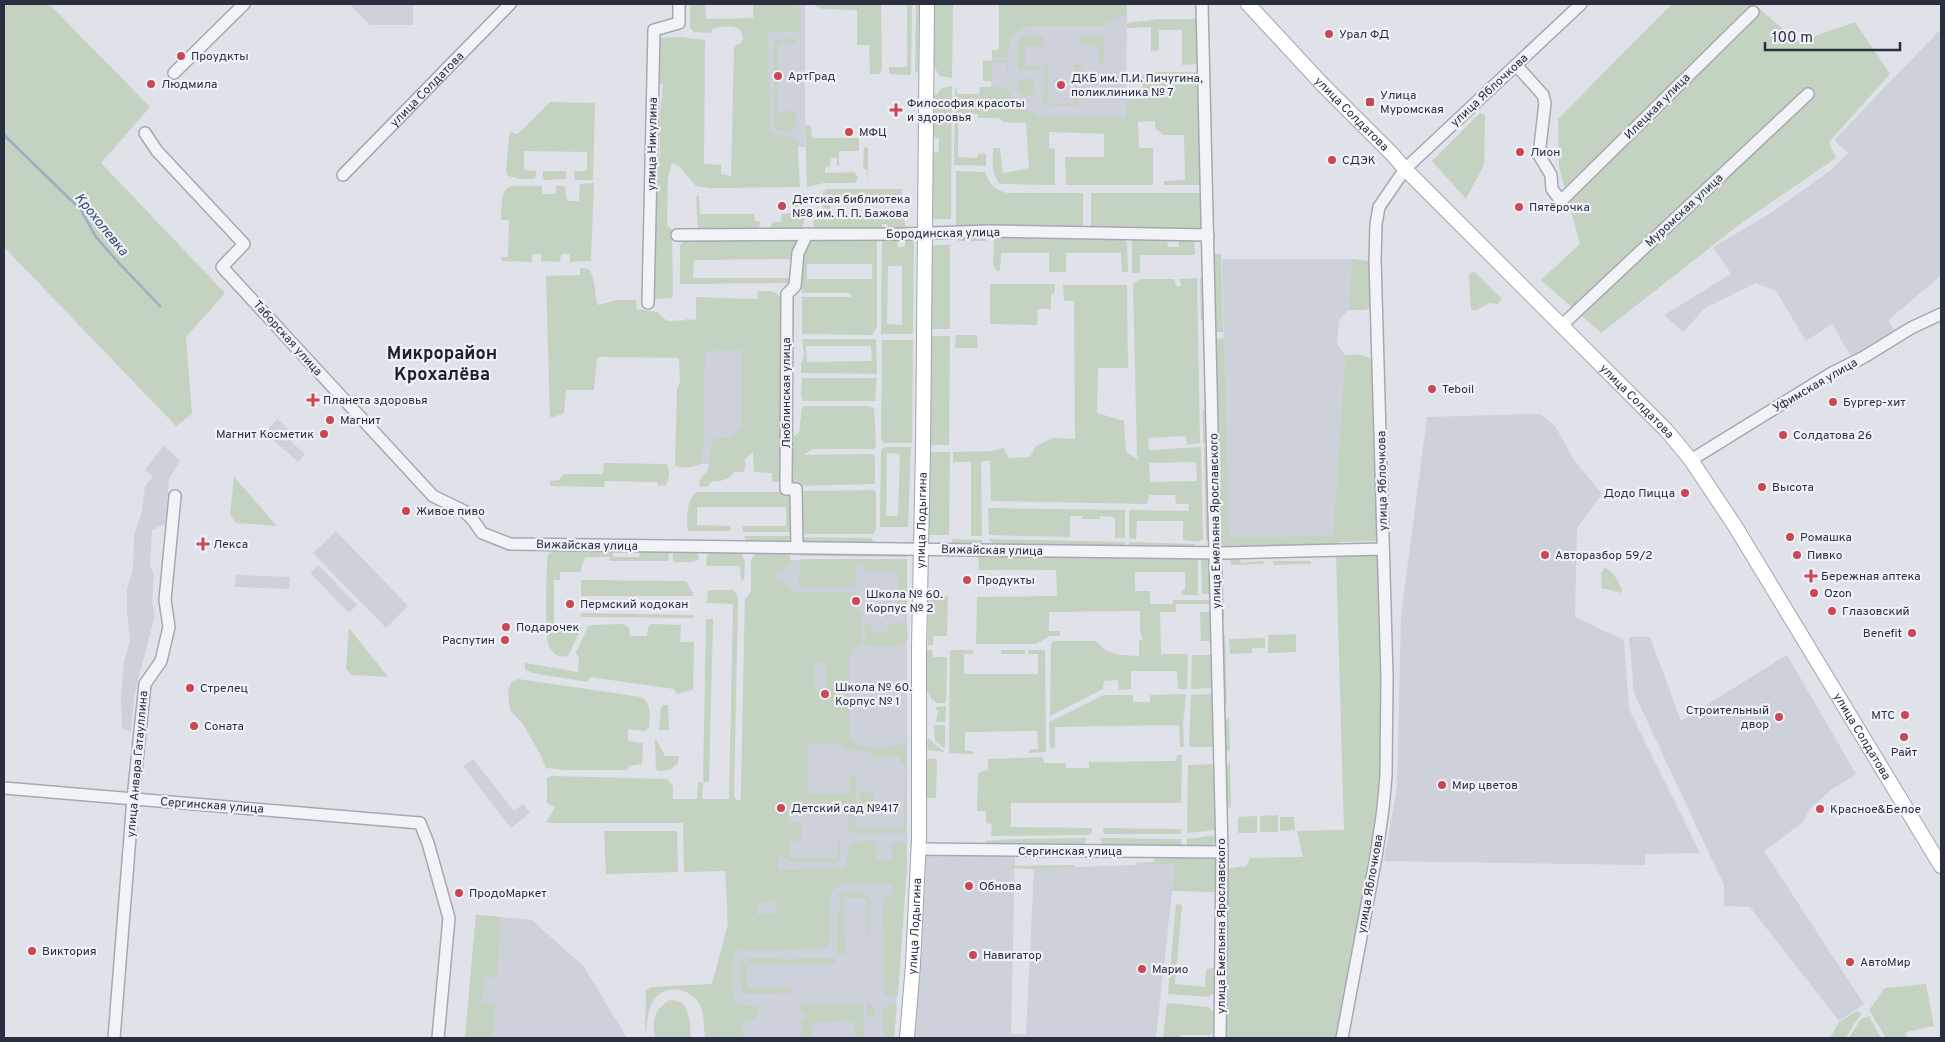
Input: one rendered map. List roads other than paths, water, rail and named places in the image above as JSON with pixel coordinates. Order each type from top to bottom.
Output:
[{"type":"main road","name":"улица Лодыгина","points":[[906,1038],[913,964],[918,849],[927,4]]},
{"type":"main road","name":"улица Солдатова","points":[[1248,4],[1322,84],[1405,169],[1656,419],[1691,460],[1735,526],[1941,866]]},
{"type":"street","points":[[174,73],[244,4]]},
{"type":"street","name":"улица Солдатова","points":[[343,175],[510,4]]},
{"type":"street","name":"улица Никулина","points":[[648,303],[654,30],[679,22],[679,4]]},
{"type":"street","name":"улица Емельяна Ярославского","points":[[1202,4],[1222,852],[1220,1038]]},
{"type":"street","name":"улица Яблочкова","points":[[1342,1038],[1384,809],[1387,712],[1376,276],[1376,224],[1379,208],[1405,169],[1581,4]]},
{"type":"street","name":"Илецкая улица","points":[[1516,65],[1543,95],[1545,102],[1539,154],[1551,175],[1552,190],[1562,201],[1753,12]]},
{"type":"street","name":"Муромская улица","points":[[1561,326],[1808,94]]},
{"type":"street","name":"Таборская улица","points":[[145,133],[157,151],[244,244],[222,267],[433,496],[464,511],[482,533]]},
{"type":"street","name":"Бородинская улица","points":[[677,235],[903,234],[990,231],[1208,236]]},
{"type":"street","name":"Люблинская улица","points":[[797,548],[796,489],[786,489],[787,294],[795,286],[798,252],[808,234]]},
{"type":"street","name":"Уфимская улица","points":[[1691,460],[1832,373],[1864,357],[1911,328],[1941,314]]},
{"type":"street","name":"улица Анвара Гатауллина","points":[[114,1038],[133,799],[145,684],[161,660],[169,627],[165,600],[175,496]]},
{"type":"street","name":"Вижайская улица","points":[[482,533],[510,544],[1216,552],[1383,549]]},
{"type":"street","name":"Сергинская улица","points":[[4,788],[420,823],[428,842],[450,918],[438,1038]]},
{"type":"street","name":"Сергинская улица","points":[[918,849],[1222,852]]},
{"type":"waterway","name":"Крохолевка","points":[[4,135],[81,210],[96,237],[160,306]]},
{"type":"place","name":"Урал ФД","points":[[1329,34]]},
{"type":"place","name":"Проудкты","points":[[181,56]]},
{"type":"place","name":"АртГрад","points":[[778,76]]},
{"type":"place","name":"Людмила","points":[[151,84]]},
{"type":"place","name":"ДКБ им. П.И. Пичугина, поликлиника № 7","points":[[1061,85]]},
{"type":"place","name":"Улица Муромская","points":[[1370,102]]},
{"type":"place","name":"Философия красоты и здоровья","points":[[896,110]]},
{"type":"place","name":"МФЦ","points":[[849,132]]},
{"type":"place","name":"Лион","points":[[1520,152]]},
{"type":"place","name":"СДЭК","points":[[1332,160]]},
{"type":"place","name":"Детская библиотека №8 им. П. П. Бажова","points":[[782,206]]},
{"type":"place","name":"Пятёрочка","points":[[1519,207]]},
{"type":"place","name":"Teboil","points":[[1432,389]]},
{"type":"place","name":"Планета здоровья","points":[[313,400]]},
{"type":"place","name":"Бургер-хит","points":[[1833,402]]},
{"type":"place","name":"Магнит","points":[[330,420]]},
{"type":"place","name":"Магнит Косметик","points":[[324,434]]},
{"type":"place","name":"Солдатова 26","points":[[1783,435]]},
{"type":"place","name":"Высота","points":[[1762,487]]},
{"type":"place","name":"Додо Пицца","points":[[1685,493]]},
{"type":"place","name":"Живое пиво","points":[[406,511]]},
{"type":"place","name":"Ромашка","points":[[1790,537]]},
{"type":"place","name":"Лекса","points":[[203,544]]},
{"type":"place","name":"Авторазбор 59/2","points":[[1545,555]]},
{"type":"place","name":"Пивко","points":[[1797,555]]},
{"type":"place","name":"Бережная аптека","points":[[1811,576]]},
{"type":"place","name":"Продукты","points":[[967,580]]},
{"type":"place","name":"Ozon","points":[[1814,593]]},
{"type":"place","name":"Школа № 60. Корпус № 2","points":[[856,601]]},
{"type":"place","name":"Пермский кодокан","points":[[570,604]]},
{"type":"place","name":"Глазовский","points":[[1832,611]]},
{"type":"place","name":"Подарочек","points":[[506,627]]},
{"type":"place","name":"Benefit","points":[[1912,633]]},
{"type":"place","name":"Распутин","points":[[505,640]]},
{"type":"place","name":"Стрелец","points":[[190,688]]},
{"type":"place","name":"Школа № 60. Корпус № 1","points":[[825,694]]},
{"type":"place","name":"МТС","points":[[1905,715]]},
{"type":"place","name":"Строительный двор","points":[[1779,717]]},
{"type":"place","name":"Соната","points":[[194,726]]},
{"type":"place","name":"Райт","points":[[1904,737]]},
{"type":"place","name":"Мир цветов","points":[[1442,785]]},
{"type":"place","name":"Детский сад №417","points":[[781,808]]},
{"type":"place","name":"Красное&Белое","points":[[1820,809]]},
{"type":"place","name":"Обнова","points":[[969,886]]},
{"type":"place","name":"ПродоМаркет","points":[[459,893]]},
{"type":"place","name":"Виктория","points":[[32,951]]},
{"type":"place","name":"Навигатор","points":[[973,955]]},
{"type":"place","name":"АвтоМир","points":[[1850,962]]},
{"type":"place","name":"Марио","points":[[1142,969]]},
{"type":"district","name":"Микрорайон Крохалёва","points":[[442,363]]}]
